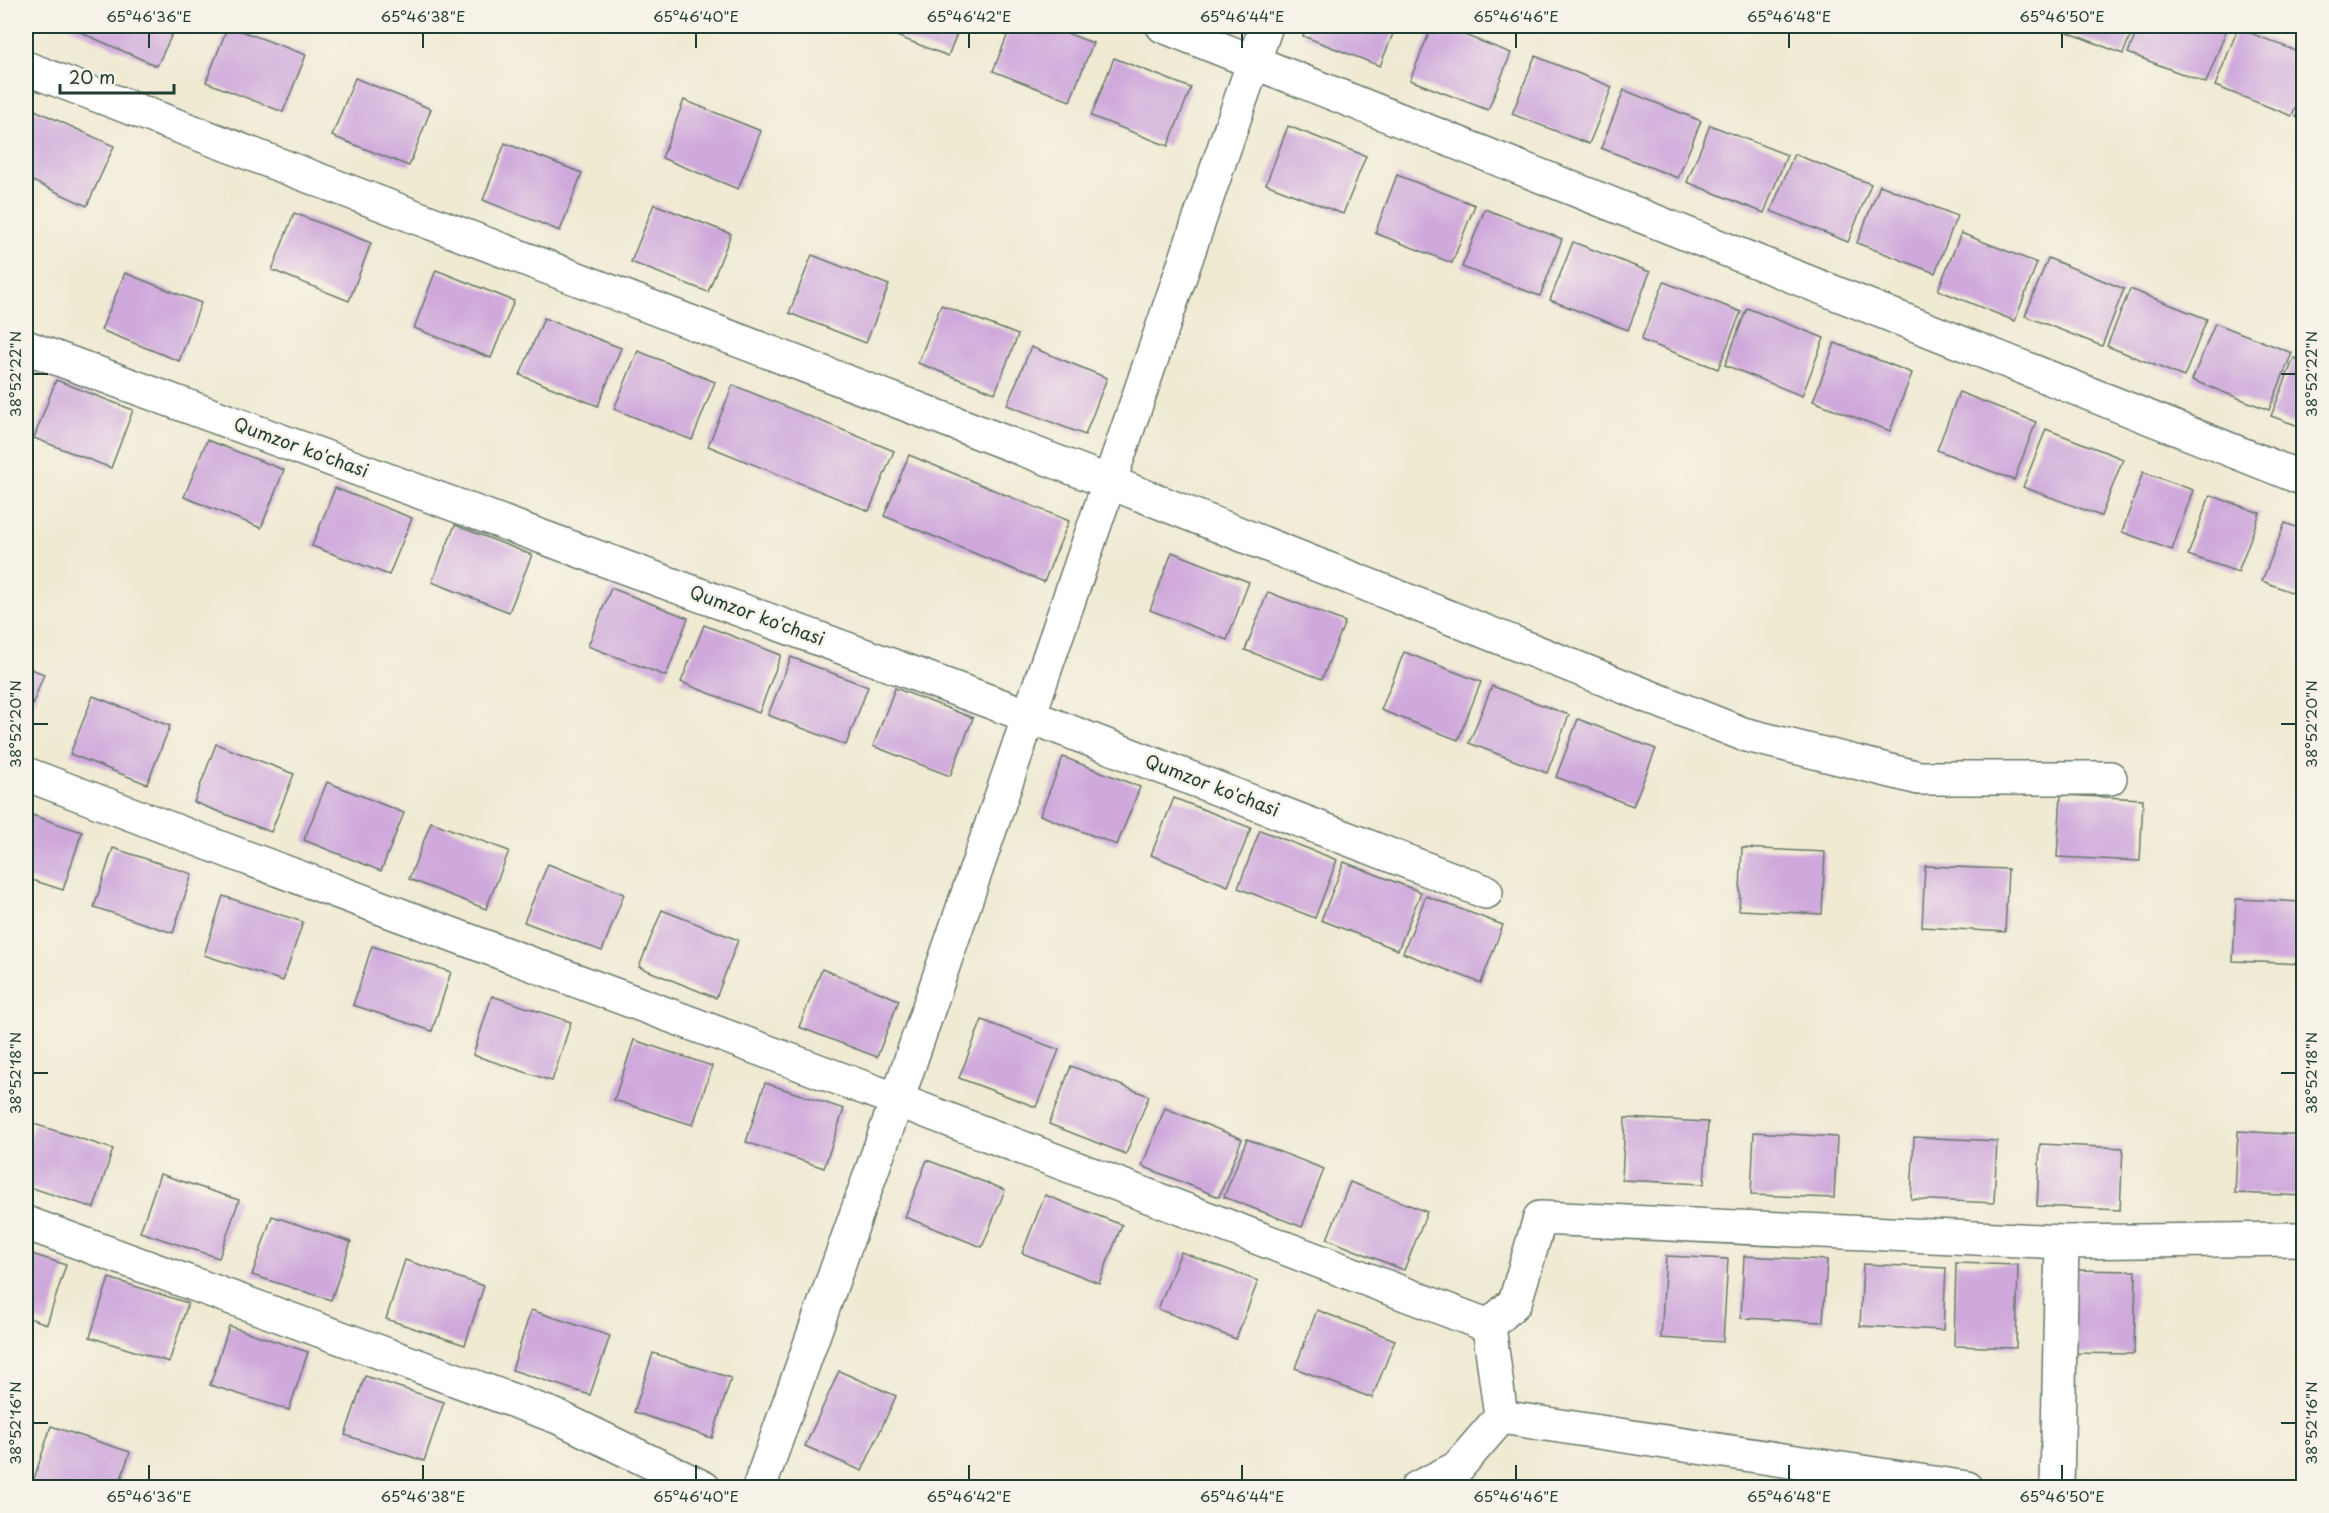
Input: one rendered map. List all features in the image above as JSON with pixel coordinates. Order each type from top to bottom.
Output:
[{"type":"street","points":[[1163,26],[2304,479]]},
{"type":"street","points":[[759,1488],[897,1100],[1266,26]]},
{"type":"street","points":[[26,68],[1109,482],[1743,734],[1919,778],[2110,778]]},
{"type":"street","name":"Qumzor ko'chasi","points":[[26,347],[1029,716],[1486,892]]},
{"type":"street","points":[[26,774],[250,860],[897,1100],[1490,1326]]},
{"type":"street","points":[[1490,1326],[1515,1302],[1540,1218],[2061,1242],[2297,1239]]},
{"type":"street","points":[[26,1223],[558,1417],[704,1488]]},
{"type":"street","points":[[2057,1488],[2061,1242]]},
{"type":"street","points":[[1417,1488],[1456,1468],[1501,1417],[1490,1326]]},
{"type":"street","points":[[1501,1417],[1967,1488]]},
{"type":"building","points":[[66,26],[176,26],[157,66]]},
{"type":"building","points":[[228,26],[306,55],[283,112],[206,82]]},
{"type":"building","points":[[871,26],[960,26],[948,56]]},
{"type":"building","points":[[1011,26],[1048,26],[1093,43],[1070,101],[993,71]]},
{"type":"building","points":[[1307,26],[1396,26],[1380,66],[1303,36]]},
{"type":"building","points":[[1432,26],[1441,26],[1511,53],[1488,110],[1410,80]]},
{"type":"building","points":[[2052,26],[2134,26],[2123,54]]},
{"type":"building","points":[[2139,26],[2228,26],[2206,83],[2128,53]]},
{"type":"building","points":[[2238,28],[2304,54],[2304,88],[2292,116],[2215,86]]},
{"type":"building","points":[[1535,56],[1612,87],[1589,144],[1512,114]]},
{"type":"building","points":[[1114,58],[1191,88],[1168,146],[1091,116]]},
{"type":"building","points":[[355,78],[431,109],[409,166],[332,136]]},
{"type":"building","points":[[1624,90],[1701,121],[1678,178],[1601,148]]},
{"type":"building","points":[[2304,98],[2304,121],[2296,117]]},
{"type":"building","points":[[684,100],[761,131],[738,189],[662,158]]},
{"type":"building","points":[[26,106],[114,146],[87,206],[26,178]]},
{"type":"building","points":[[1710,125],[1787,155],[1764,213],[1687,182]]},
{"type":"building","points":[[1288,126],[1366,156],[1343,214],[1266,184]]},
{"type":"building","points":[[505,143],[582,173],[560,231],[483,200]]},
{"type":"building","points":[[1794,154],[1871,184],[1848,242],[1771,211]]},
{"type":"building","points":[[1397,175],[1475,205],[1452,263],[1375,233]]},
{"type":"building","points":[[1880,185],[1957,216],[1935,273],[1857,243]]},
{"type":"building","points":[[654,204],[731,234],[708,292],[631,262]]},
{"type":"building","points":[[1485,209],[1562,239],[1540,296],[1462,267]]},
{"type":"building","points":[[294,213],[371,243],[349,301],[272,270]]},
{"type":"building","points":[[1961,233],[2037,263],[2015,321],[1938,290]]},
{"type":"building","points":[[1573,242],[1650,272],[1628,330],[1550,300]]},
{"type":"building","points":[[812,255],[889,285],[866,343],[789,313]]},
{"type":"building","points":[[2048,258],[2124,289],[2102,346],[2025,316]]},
{"type":"building","points":[[436,270],[514,301],[491,358],[414,328]]},
{"type":"building","points":[[125,273],[201,303],[179,361],[101,330]]},
{"type":"building","points":[[1664,282],[1741,312],[1718,369],[1641,340]]},
{"type":"building","points":[[2130,289],[2207,319],[2184,377],[2107,346]]},
{"type":"building","points":[[941,305],[1018,335],[995,393],[918,363]]},
{"type":"building","points":[[1747,308],[1824,338],[1802,396],[1725,365]]},
{"type":"building","points":[[544,318],[621,348],[598,406],[520,375]]},
{"type":"building","points":[[2215,323],[2292,353],[2269,410],[2192,380]]},
{"type":"building","points":[[1835,343],[1912,373],[1890,431],[1813,401]]},
{"type":"building","points":[[1031,347],[1107,378],[1085,435],[1007,405]]},
{"type":"building","points":[[638,351],[715,382],[692,440],[614,409]]},
{"type":"building","points":[[2294,358],[2304,361],[2304,428],[2271,416]]},
{"type":"building","points":[[56,380],[133,410],[111,468],[34,438]]},
{"type":"building","points":[[733,385],[894,451],[869,511],[708,446]]},
{"type":"building","points":[[1959,392],[2036,422],[2014,480],[1937,450]]},
{"type":"building","points":[[2046,429],[2123,459],[2101,516],[2023,487]]},
{"type":"building","points":[[207,440],[284,470],[261,528],[184,497]]},
{"type":"building","points":[[909,455],[1069,521],[1044,582],[884,516]]},
{"type":"building","points":[[2143,472],[2193,490],[2172,550],[2122,532]]},
{"type":"building","points":[[335,488],[412,518],[389,575],[312,546]]},
{"type":"building","points":[[2210,495],[2260,513],[2238,572],[2188,555]]},
{"type":"building","points":[[2285,523],[2304,530],[2304,597],[2262,581]]},
{"type":"building","points":[[455,525],[532,555],[509,612],[432,582]]},
{"type":"building","points":[[1172,552],[1249,582],[1227,640],[1150,610]]},
{"type":"building","points":[[611,588],[688,618],[666,676],[588,646]]},
{"type":"building","points":[[1268,592],[1345,622],[1322,679],[1245,650]]},
{"type":"building","points":[[704,625],[781,655],[759,713],[681,682]]},
{"type":"building","points":[[1404,652],[1481,682],[1458,740],[1381,710]]},
{"type":"building","points":[[791,657],[868,687],[846,745],[768,715]]},
{"type":"building","points":[[26,667],[44,674],[26,722]]},
{"type":"building","points":[[1492,686],[1569,715],[1547,773],[1469,743]]},
{"type":"building","points":[[895,688],[973,718],[950,776],[873,746]]},
{"type":"building","points":[[93,696],[170,726],[147,784],[70,754]]},
{"type":"building","points":[[1578,719],[1656,749],[1633,806],[1556,777]]},
{"type":"building","points":[[216,744],[294,774],[271,832],[194,802]]},
{"type":"building","points":[[1063,757],[1140,787],[1117,845],[1040,815]]},
{"type":"building","points":[[327,782],[404,813],[381,871],[304,840]]},
{"type":"building","points":[[2061,795],[2143,799],[2140,861],[2057,857]]},
{"type":"building","points":[[1174,798],[1251,828],[1228,886],[1151,855]]},
{"type":"building","points":[[26,813],[82,832],[63,890],[26,878]]},
{"type":"building","points":[[431,822],[509,851],[486,909],[409,879]]},
{"type":"building","points":[[1260,830],[1337,860],[1315,918],[1238,888]]},
{"type":"building","points":[[113,848],[192,874],[173,933],[94,907]]},
{"type":"building","points":[[1742,848],[1825,852],[1822,914],[1739,910]]},
{"type":"building","points":[[1344,862],[1421,892],[1398,950],[1321,920]]},
{"type":"building","points":[[548,864],[624,894],[602,951],[524,922]]},
{"type":"building","points":[[1925,866],[2008,869],[2005,932],[1922,927]]},
{"type":"building","points":[[223,896],[303,922],[283,981],[204,955]]},
{"type":"building","points":[[1426,896],[1503,925],[1481,983],[1403,953]]},
{"type":"building","points":[[2236,899],[2304,902],[2304,964],[2233,961]]},
{"type":"building","points":[[662,910],[738,940],[716,998],[639,967]]},
{"type":"building","points":[[372,946],[451,972],[432,1031],[353,1005]]},
{"type":"building","points":[[822,969],[899,1000],[877,1057],[799,1027]]},
{"type":"building","points":[[492,996],[571,1022],[552,1081],[473,1055]]},
{"type":"building","points":[[982,1020],[1059,1050],[1036,1107],[959,1078]]},
{"type":"building","points":[[634,1040],[712,1066],[693,1125],[614,1100]]},
{"type":"building","points":[[1071,1066],[1149,1096],[1126,1154],[1049,1124]]},
{"type":"building","points":[[765,1083],[844,1109],[824,1168],[746,1142]]},
{"type":"building","points":[[1165,1108],[1242,1139],[1219,1197],[1142,1166]]},
{"type":"building","points":[[1625,1118],[1708,1122],[1704,1184],[1622,1180]]},
{"type":"building","points":[[34,1124],[113,1149],[94,1208],[26,1186],[26,1149]]},
{"type":"building","points":[[2238,1131],[2304,1135],[2304,1196],[2235,1193]]},
{"type":"building","points":[[1754,1132],[1837,1137],[1834,1198],[1751,1195]]},
{"type":"building","points":[[1914,1137],[1997,1141],[1994,1203],[1911,1199]]},
{"type":"building","points":[[1247,1139],[1324,1169],[1302,1227],[1224,1197]]},
{"type":"building","points":[[2040,1144],[2123,1148],[2120,1210],[2037,1206]]},
{"type":"building","points":[[927,1160],[1005,1190],[982,1247],[905,1217]]},
{"type":"building","points":[[160,1174],[239,1200],[219,1258],[140,1232]]},
{"type":"building","points":[[1350,1182],[1427,1212],[1404,1270],[1327,1239]]},
{"type":"building","points":[[1045,1195],[1122,1225],[1099,1283],[1022,1253]]},
{"type":"building","points":[[272,1216],[351,1242],[331,1300],[252,1275]]},
{"type":"building","points":[[26,1252],[66,1265],[47,1324],[26,1317]]},
{"type":"building","points":[[1181,1252],[1258,1281],[1236,1339],[1158,1309]]},
{"type":"building","points":[[1666,1256],[1728,1259],[1723,1342],[1661,1338]]},
{"type":"building","points":[[1744,1256],[1827,1260],[1823,1322],[1741,1318]]},
{"type":"building","points":[[405,1260],[484,1286],[465,1345],[386,1319]]},
{"type":"building","points":[[1956,1263],[2018,1265],[2016,1348],[1954,1346]]},
{"type":"building","points":[[1863,1264],[1946,1268],[1943,1330],[1860,1326]]},
{"type":"building","points":[[2073,1270],[2136,1271],[2134,1354],[2071,1353]]},
{"type":"building","points":[[109,1278],[188,1303],[169,1362],[90,1337]]},
{"type":"building","points":[[531,1310],[610,1336],[590,1395],[512,1370]]},
{"type":"building","points":[[1317,1310],[1395,1340],[1372,1398],[1295,1368]]},
{"type":"building","points":[[229,1326],[308,1352],[289,1410],[210,1385]]},
{"type":"building","points":[[653,1353],[731,1378],[712,1438],[634,1412]]},
{"type":"building","points":[[839,1371],[896,1396],[862,1471],[805,1446]]},
{"type":"building","points":[[365,1376],[444,1402],[424,1461],[345,1435]]},
{"type":"building","points":[[51,1426],[130,1452],[118,1488],[41,1488],[32,1485]]}]
